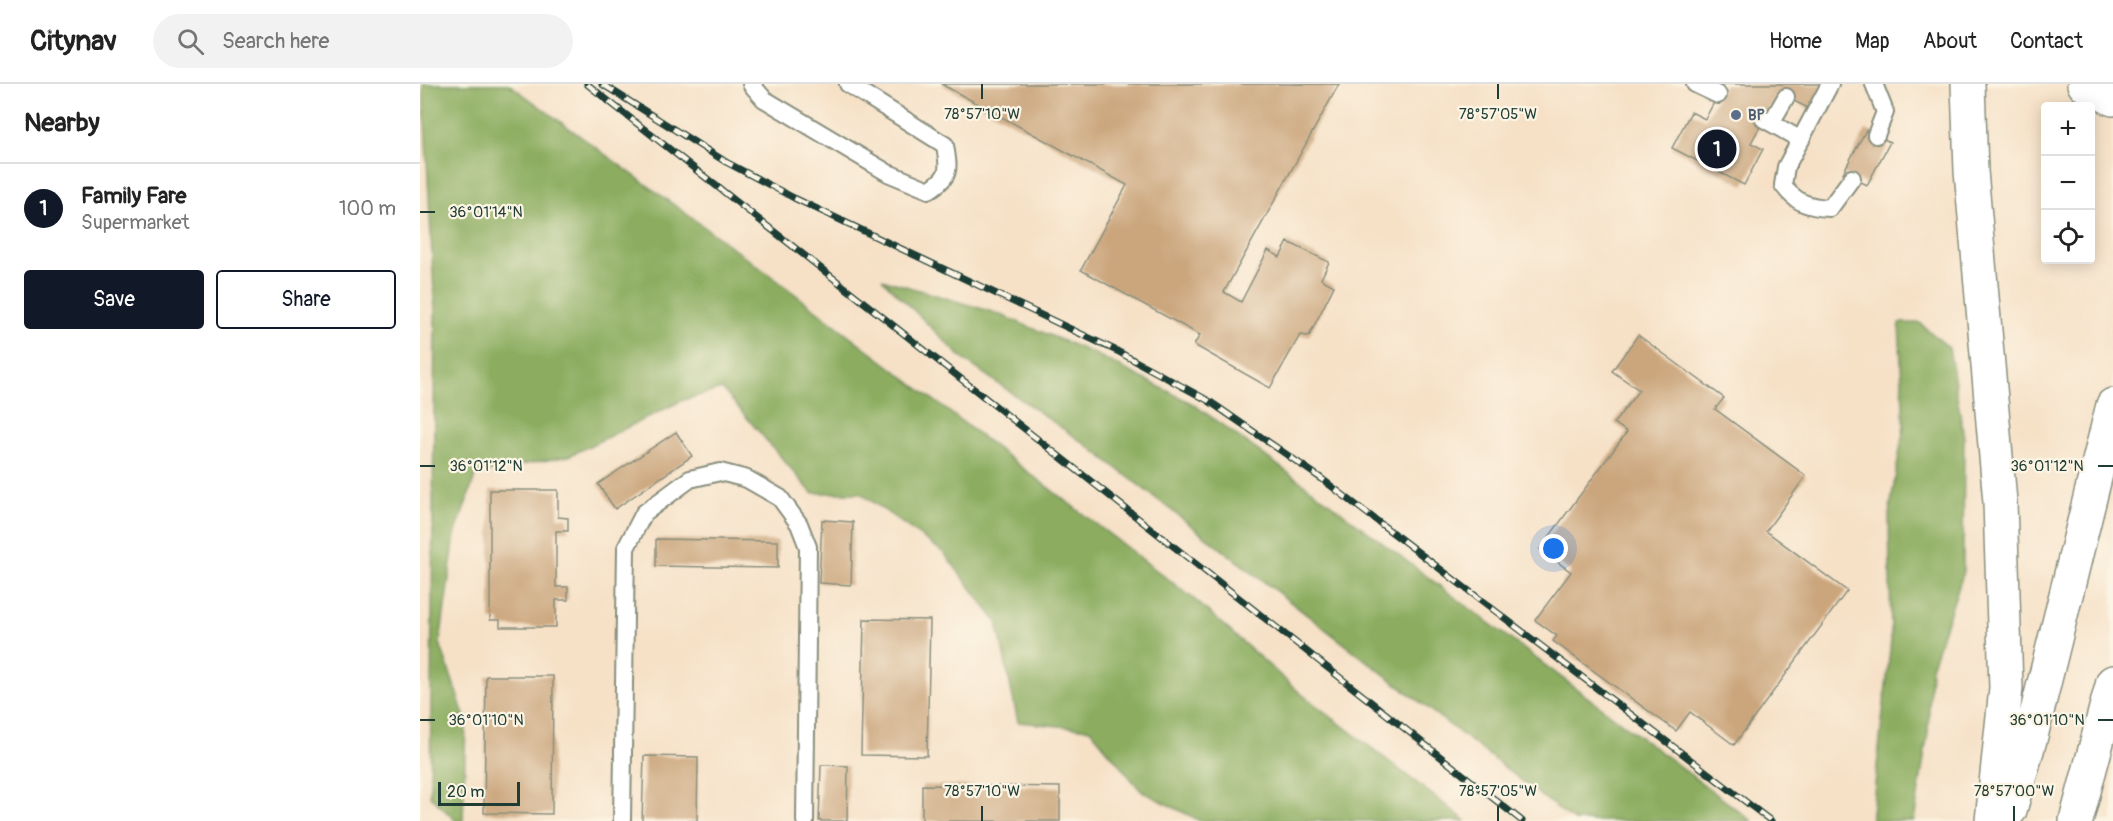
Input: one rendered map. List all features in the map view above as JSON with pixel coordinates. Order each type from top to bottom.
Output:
[{"type":"main road","points":[[1968,84],[1971,171],[2000,502],[2006,676],[2001,752],[1992,821]]},
{"type":"main road","points":[[2084,84],[2113,99]]},
{"type":"main road","points":[[2006,821],[2031,736],[2113,405]]},
{"type":"main road","points":[[2076,821],[2113,682]]},
{"type":"lane","points":[[751,84],[764,99],[888,173],[929,190],[945,179],[949,168],[945,145],[848,84]]},
{"type":"lane","points":[[1830,84],[1786,167],[1783,185],[1793,200],[1814,207],[1830,208],[1852,178]]},
{"type":"lane","points":[[1874,84],[1885,112],[1876,135]]},
{"type":"lane","points":[[1701,85],[1718,95]]},
{"type":"lane","points":[[1786,97],[1767,121],[1801,140]]},
{"type":"lane","points":[[622,821],[626,548],[644,513],[690,479],[720,472],[747,479],[780,498],[799,524],[808,547],[805,821]]},
{"type":"green space","points":[[423,84],[509,84],[778,281],[1194,599],[1299,692],[1466,821],[1200,821],[1141,791],[1090,729],[1018,722],[997,622],[944,553],[860,493],[812,493],[722,389],[683,400],[569,456],[476,474],[455,535],[440,643],[466,721],[463,821],[456,821],[430,796],[435,313]]},
{"type":"green space","points":[[882,279],[996,313],[1095,354],[1193,404],[1315,492],[1752,821],[1574,821],[1092,449],[963,359]]},
{"type":"green space","points":[[1899,323],[1920,323],[1949,348],[1964,437],[1963,574],[1931,668],[1928,733],[1914,821],[1871,821],[1891,640],[1889,514],[1904,426]]},
{"type":"building","points":[[941,84],[1339,84],[1224,292],[1241,302],[1268,250],[1280,257],[1288,242],[1329,262],[1321,279],[1334,286],[1309,336],[1300,335],[1270,388],[1194,345],[1200,335],[1081,270],[1127,185]]},
{"type":"building","points":[[1724,84],[1824,84],[1814,111],[1778,93],[1751,143],[1763,149],[1744,185],[1672,148],[1691,112],[1705,119]]},
{"type":"building","points":[[1866,130],[1890,142],[1867,185],[1843,173]]},
{"type":"building","points":[[1638,335],[1724,398],[1715,409],[1806,476],[1766,531],[1847,591],[1734,745],[1690,712],[1676,731],[1553,641],[1557,636],[1535,620],[1571,572],[1540,549],[1627,432],[1614,423],[1639,390],[1612,371]]},
{"type":"building","points":[[676,432],[692,456],[615,509],[598,484]]},
{"type":"building","points":[[490,490],[558,490],[558,517],[568,518],[568,531],[556,531],[556,587],[568,587],[568,600],[556,600],[556,627],[500,627],[500,620],[490,620]]},
{"type":"building","points":[[822,520],[853,522],[851,585],[819,583]]},
{"type":"building","points":[[656,539],[778,541],[778,568],[656,566]]},
{"type":"building","points":[[864,619],[930,620],[927,756],[861,755]]},
{"type":"building","points":[[486,676],[553,676],[552,814],[484,813]]},
{"type":"building","points":[[644,756],[698,757],[697,821],[642,821]]},
{"type":"building","points":[[821,765],[848,766],[847,821],[819,821]]},
{"type":"building","points":[[922,785],[1060,787],[1060,821],[922,821]]},
{"type":"railway","points":[[587,84],[1522,821]]},
{"type":"railway","points":[[602,84],[726,162],[794,198],[1117,351],[1209,401],[1322,479],[1771,821]]},
{"type":"place","name":"BP","points":[[1736,115]]},
{"type":"place","name":"Family Fare","points":[[1717,149]]}]
